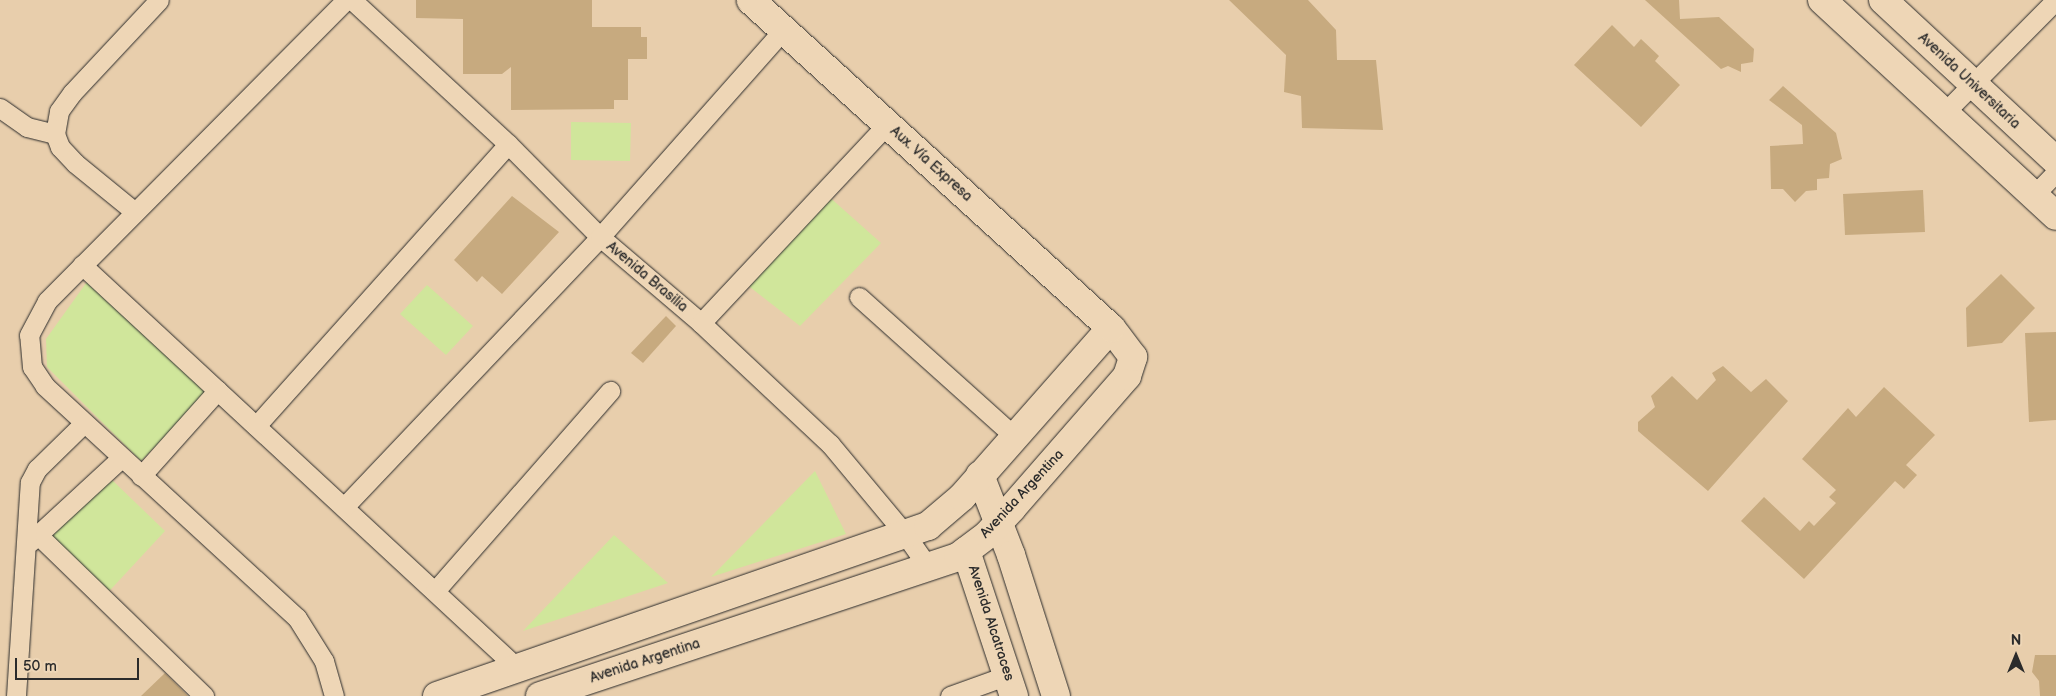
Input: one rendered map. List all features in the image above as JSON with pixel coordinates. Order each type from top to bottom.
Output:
[{"type":"main road","name":"Aux. Vía Expresa","points":[[752,0],[1112,328]]},
{"type":"main road","points":[[1822,0],[2056,216]]},
{"type":"main road","name":"Avenida Universitaria","points":[[1883,0],[2056,161]]},
{"type":"main road","points":[[437,696],[917,530],[962,498],[1014,436],[1112,328]]},
{"type":"main road","name":"Avenida Argentina","points":[[540,696],[927,566],[966,551],[998,523],[1127,376],[1133,357],[1112,328]]},
{"type":"main road","points":[[980,475],[1056,696]]},
{"type":"main road","name":"Avenida Alcatraces","points":[[966,551],[1011,686]]},
{"type":"street","points":[[135,212],[75,163],[60,147],[55,134],[59,111],[72,93],[159,0]]},
{"type":"street","points":[[334,696],[324,661],[297,618],[84,424],[45,386],[32,367],[29,335],[47,301],[346,0]]},
{"type":"street","name":"Avenida Brasilia","points":[[352,0],[508,144],[600,237],[701,323],[830,444],[917,530],[927,566]]},
{"type":"street","points":[[1944,113],[1971,82],[2052,1]]},
{"type":"street","points":[[344,507],[600,237],[783,30]]},
{"type":"street","points":[[0,108],[27,127],[55,134]]},
{"type":"street","points":[[701,323],[887,124]]},
{"type":"street","points":[[256,426],[508,144]]},
{"type":"street","points":[[2034,195],[2056,172]]},
{"type":"street","points":[[82,265],[517,668]]},
{"type":"street","points":[[859,297],[1014,436]]},
{"type":"street","points":[[141,476],[218,390]]},
{"type":"street","points":[[435,591],[610,391]]},
{"type":"street","points":[[16,696],[32,541],[30,482],[37,469],[84,424]]},
{"type":"street","points":[[32,541],[121,458]]},
{"type":"street","points":[[32,541],[204,696]]},
{"type":"street","points":[[950,696],[1011,686]]},
{"type":"green space","points":[[571,122],[631,123],[630,161],[571,160]]},
{"type":"green space","points":[[826,194],[881,243],[800,326],[742,281]]},
{"type":"green space","points":[[89,279],[209,392],[141,461],[47,367],[46,339]]},
{"type":"green space","points":[[427,285],[473,326],[446,355],[400,314]]},
{"type":"green space","points":[[815,471],[846,534],[711,577]]},
{"type":"green space","points":[[111,479],[165,531],[100,601],[43,544]]},
{"type":"green space","points":[[614,535],[668,583],[523,631]]},
{"type":"building","points":[[416,0],[592,0],[592,27],[641,27],[641,37],[647,37],[647,59],[628,59],[628,100],[614,100],[614,109],[511,110],[511,67],[502,74],[463,74],[463,19],[416,18]]},
{"type":"building","points":[[1229,0],[1308,0],[1336,30],[1337,60],[1376,60],[1383,130],[1302,128],[1301,96],[1284,92],[1286,55]]},
{"type":"building","points":[[1645,0],[1679,0],[1680,19],[1719,17],[1754,49],[1753,62],[1741,64],[1741,72],[1728,66],[1721,69]]},
{"type":"building","points":[[1612,25],[1634,47],[1641,39],[1659,56],[1655,61],[1680,85],[1641,127],[1574,65]]},
{"type":"building","points":[[1783,86],[1836,133],[1842,159],[1830,164],[1829,178],[1817,179],[1817,190],[1806,191],[1795,202],[1783,189],[1771,189],[1770,146],[1803,144],[1802,125],[1769,100]]},
{"type":"building","points":[[1923,190],[1925,232],[1845,235],[1843,194]]},
{"type":"building","points":[[512,196],[559,232],[502,294],[482,276],[477,282],[454,260]]},
{"type":"building","points":[[2001,274],[2035,308],[2002,343],[1967,347],[1966,308]]},
{"type":"building","points":[[666,316],[676,326],[643,363],[631,353]]},
{"type":"building","points":[[2056,332],[2056,420],[2029,422],[2025,333]]},
{"type":"building","points":[[1723,366],[1751,392],[1766,379],[1788,401],[1708,491],[1638,431],[1638,422],[1655,407],[1651,396],[1672,376],[1697,400],[1716,380],[1712,373]]},
{"type":"building","points":[[1884,387],[1935,435],[1906,465],[1917,475],[1904,489],[1895,481],[1804,579],[1741,521],[1764,497],[1800,531],[1809,521],[1814,526],[1836,503],[1829,497],[1836,490],[1802,459],[1848,408],[1856,417]]},
{"type":"building","points":[[2035,655],[2056,655],[2056,696],[2040,696],[2039,681],[2032,672]]},
{"type":"building","points":[[165,673],[188,696],[141,696]]}]
